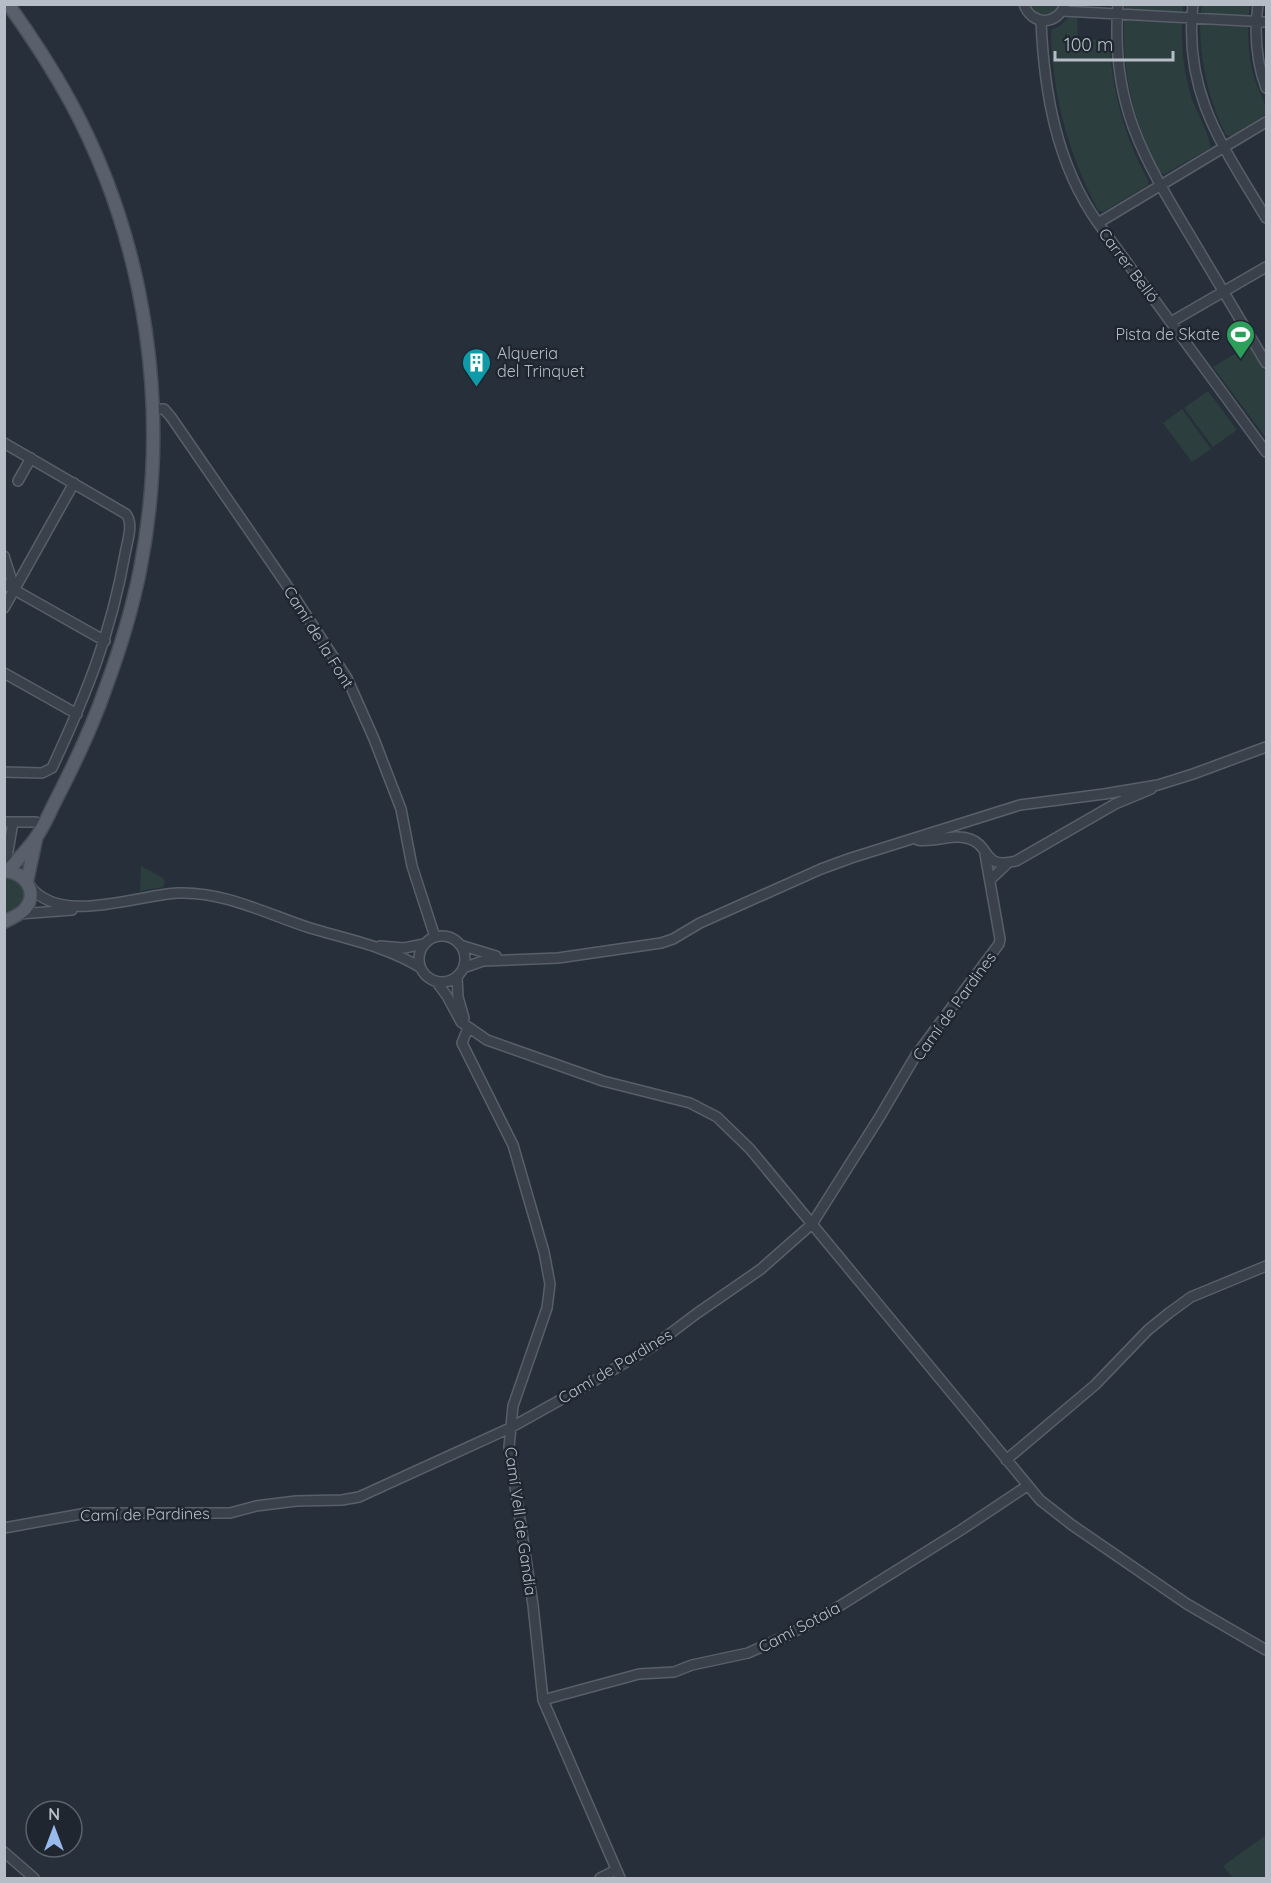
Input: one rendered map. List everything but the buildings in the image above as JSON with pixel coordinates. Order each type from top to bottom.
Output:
[{"type":"main road","points":[[8,4],[71,103],[92,147],[114,203],[129,249],[140,296],[158,409],[148,519],[140,571],[127,625],[90,731],[36,838],[28,883],[30,891],[28,904],[10,917]]},
{"type":"main road","points":[[28,883],[22,876],[6,867],[36,838]]},
{"type":"street","points":[[1024,4],[1029,14],[1041,21],[1052,20],[1064,8],[1117,9],[1191,18],[1266,22]]},
{"type":"street","points":[[1192,4],[1191,49],[1197,86],[1208,117],[1266,218]]},
{"type":"street","points":[[1258,4],[1256,22],[1258,59],[1266,88]]},
{"type":"street","points":[[1117,9],[1117,56],[1126,108],[1142,151],[1160,186],[1266,363]]},
{"type":"street","name":"Carrer Belló","points":[[1041,21],[1046,89],[1058,137],[1081,197],[1266,452]]},
{"type":"street","points":[[1098,223],[1266,122]]},
{"type":"street","points":[[1171,322],[1266,267]]},
{"type":"street","name":"Camí de la Font","points":[[158,409],[206,466],[347,678],[401,809],[412,866],[435,937]]},
{"type":"street","points":[[4,443],[126,514],[130,524],[120,585],[105,641],[77,714],[52,768],[42,773],[4,772]]},
{"type":"street","points":[[18,481],[32,458]]},
{"type":"street","points":[[4,608],[75,483]]},
{"type":"street","points":[[4,556],[15,590]]},
{"type":"street","points":[[4,584],[105,641]]},
{"type":"street","points":[[4,673],[77,714]]},
{"type":"street","points":[[424,944],[418,957],[427,977],[436,981],[449,981],[460,972],[483,961],[575,957],[667,942],[693,926],[821,869],[913,839],[1020,805],[1158,784],[1193,774],[1266,747]]},
{"type":"street","points":[[913,839],[922,841],[966,838],[975,841],[985,854],[997,863],[1008,863],[1016,861],[1115,804],[1145,793],[1158,784]]},
{"type":"street","points":[[6,867],[10,823],[36,822]]},
{"type":"street","name":"Camí de Pardines","points":[[4,1528],[87,1513],[230,1513],[256,1506],[296,1501],[342,1500],[359,1497],[510,1428],[655,1345],[761,1269],[812,1224],[916,1055],[999,945],[1000,939],[985,854]]},
{"type":"street","points":[[990,880],[1008,863]]},
{"type":"street","points":[[28,883],[35,894],[47,901],[80,907]]},
{"type":"street","points":[[10,917],[52,913],[168,894],[198,893],[236,902],[369,945],[421,968]]},
{"type":"street","points":[[369,945],[404,948],[424,944],[435,937],[450,938],[459,945],[484,954],[513,959]]},
{"type":"street","points":[[459,945],[464,955],[460,972]]},
{"type":"street","name":"Camí Vell de Gandia","points":[[460,972],[458,997],[468,1028],[462,1043],[513,1145],[544,1252],[550,1284],[547,1308],[513,1406],[509,1447],[543,1700],[618,1874]]},
{"type":"street","points":[[436,981],[461,1022],[498,1046],[603,1081],[690,1103],[710,1112],[724,1123],[750,1149],[1027,1486],[1052,1510],[1187,1604],[1266,1650]]},
{"type":"street","points":[[1005,1460],[1095,1385],[1148,1330],[1169,1312],[1191,1297],[1266,1266]]},
{"type":"street","name":"Camí Sotaia","points":[[543,1700],[639,1674],[674,1672],[692,1665],[748,1653],[830,1612],[1027,1486]]},
{"type":"street","points":[[4,1852],[34,1878]]},
{"type":"street","points":[[600,1878],[618,1874]]},
{"type":"shaded area","points":[[1030,5],[1060,5],[1053,13],[1045,16],[1037,13]]},
{"type":"shaded area","points":[[1125,5],[1183,5],[1182,16],[1124,13]]},
{"type":"shaded area","points":[[1202,5],[1250,5],[1248,20],[1200,17]]},
{"type":"shaded area","points":[[1072,14],[1077,14],[1078,40],[1109,39],[1116,94],[1132,147],[1148,180],[1148,185],[1103,212],[1098,210],[1078,167],[1058,100],[1051,30],[1060,26]]},
{"type":"shaded area","points":[[1124,17],[1182,21],[1186,78],[1193,102],[1208,136],[1210,148],[1165,174],[1160,173],[1151,155],[1132,98],[1125,58]]},
{"type":"shaded area","points":[[1200,21],[1248,24],[1251,64],[1266,114],[1231,136],[1226,135],[1210,93],[1203,65]]},
{"type":"shaded area","points":[[1250,345],[1266,372],[1266,438],[1213,367]]},
{"type":"shaded area","points":[[1208,391],[1237,430],[1213,447],[1184,408]]},
{"type":"shaded area","points":[[1182,409],[1211,449],[1192,462],[1163,423]]},
{"type":"shaded area","points":[[141,866],[163,878],[165,881],[163,887],[140,891]]},
{"type":"shaded area","points":[[4,876],[20,884],[25,896],[20,907],[5,913]]},
{"type":"shaded area","points":[[1266,1835],[1266,1878],[1233,1878],[1223,1866]]},
{"type":"place","name":"Pista de Skate","points":[[1241,360]]},
{"type":"place","name":"Alqueria del Trinquet","points":[[476,388]]}]
